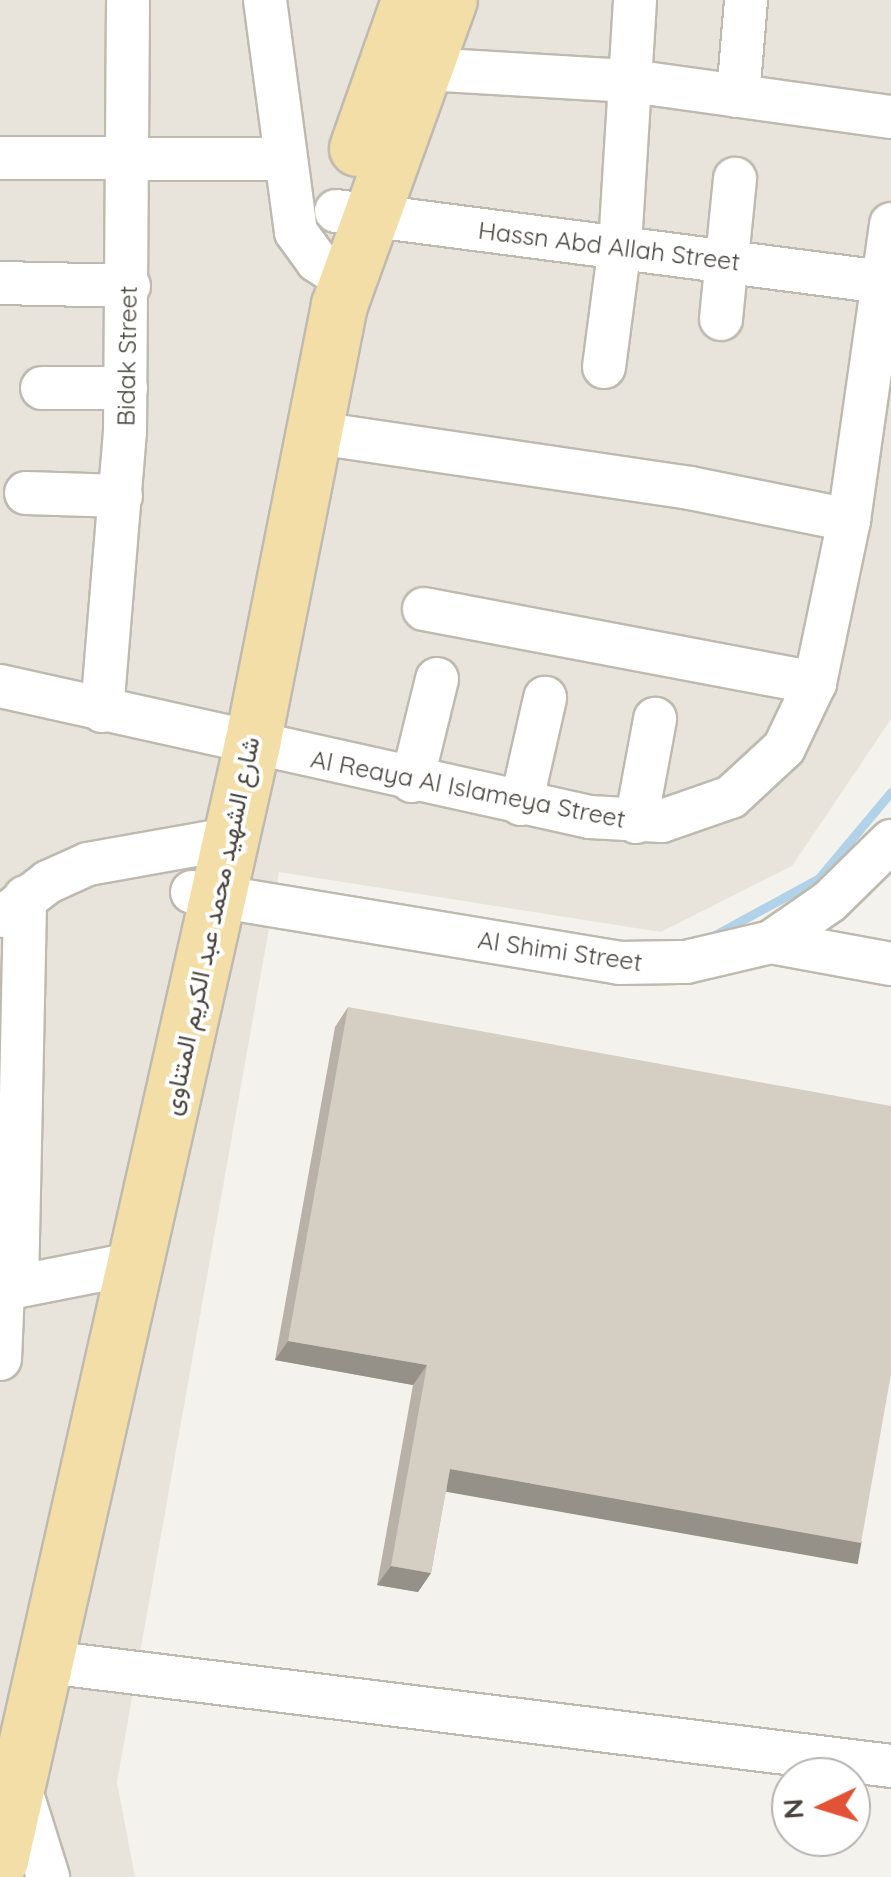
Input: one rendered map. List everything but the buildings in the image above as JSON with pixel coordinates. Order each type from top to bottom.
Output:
[{"type":"main road","name":"شارع الشهيد محمد عبد الكريم المتناوى","points":[[9,1766],[48,1662],[102,1378],[210,867],[311,432],[342,242],[409,0]]},
{"type":"main road","name":"شارع الشهيد محمد عبد الكريم المتناوى","points":[[238,741],[299,323],[426,69],[449,0]]},
{"type":"main road","name":"شارع الشهيد محمد عبد الكريم المتناوى","points":[[0,1860],[9,1766],[102,1378],[116,1267],[210,867]]},
{"type":"street","name":"Bidak Street","points":[[102,711],[121,496],[126,388],[128,0]]},
{"type":"street","points":[[265,0],[296,232],[342,242]]},
{"type":"street","points":[[604,367],[620,246],[635,0]]},
{"type":"street","points":[[738,96],[746,0]]},
{"type":"street","points":[[426,69],[631,81],[891,117]]},
{"type":"street","points":[[0,158],[286,159]]},
{"type":"street","points":[[722,319],[735,179]]},
{"type":"street","name":"Al Reaya Al Islameya Street","points":[[0,686],[521,804],[636,822],[698,813],[760,776],[794,733],[815,683],[849,520],[891,224]]},
{"type":"street","name":"Hassn Abd Allah Street","points":[[342,242],[620,246],[883,282]]},
{"type":"street","points":[[0,283],[129,286]]},
{"type":"street","points":[[42,388],[126,388]]},
{"type":"street","points":[[311,432],[690,488],[849,520]]},
{"type":"street","points":[[26,493],[121,496]]},
{"type":"street","points":[[424,609],[815,683]]},
{"type":"street","points":[[412,781],[436,678]]},
{"type":"street","points":[[521,804],[545,698]]},
{"type":"street","points":[[636,822],[655,719]]},
{"type":"street","name":"Al Shimi Street","points":[[210,867],[619,963],[686,962],[771,942],[830,901],[891,841]]},
{"type":"street","points":[[0,1359],[6,1288],[13,908],[88,864],[210,867]]},
{"type":"street","points":[[771,942],[891,964]]},
{"type":"street","points":[[6,1288],[116,1267]]},
{"type":"street","points":[[48,1662],[891,1766]]},
{"type":"street","points":[[9,1766],[48,1877]]},
{"type":"shaded area","points":[[0,0],[891,0],[891,719],[792,866],[661,932],[279,872],[117,1782],[135,1877],[0,1877]]},
{"type":"waterway","points":[[715,935],[819,878],[891,792]]}]
